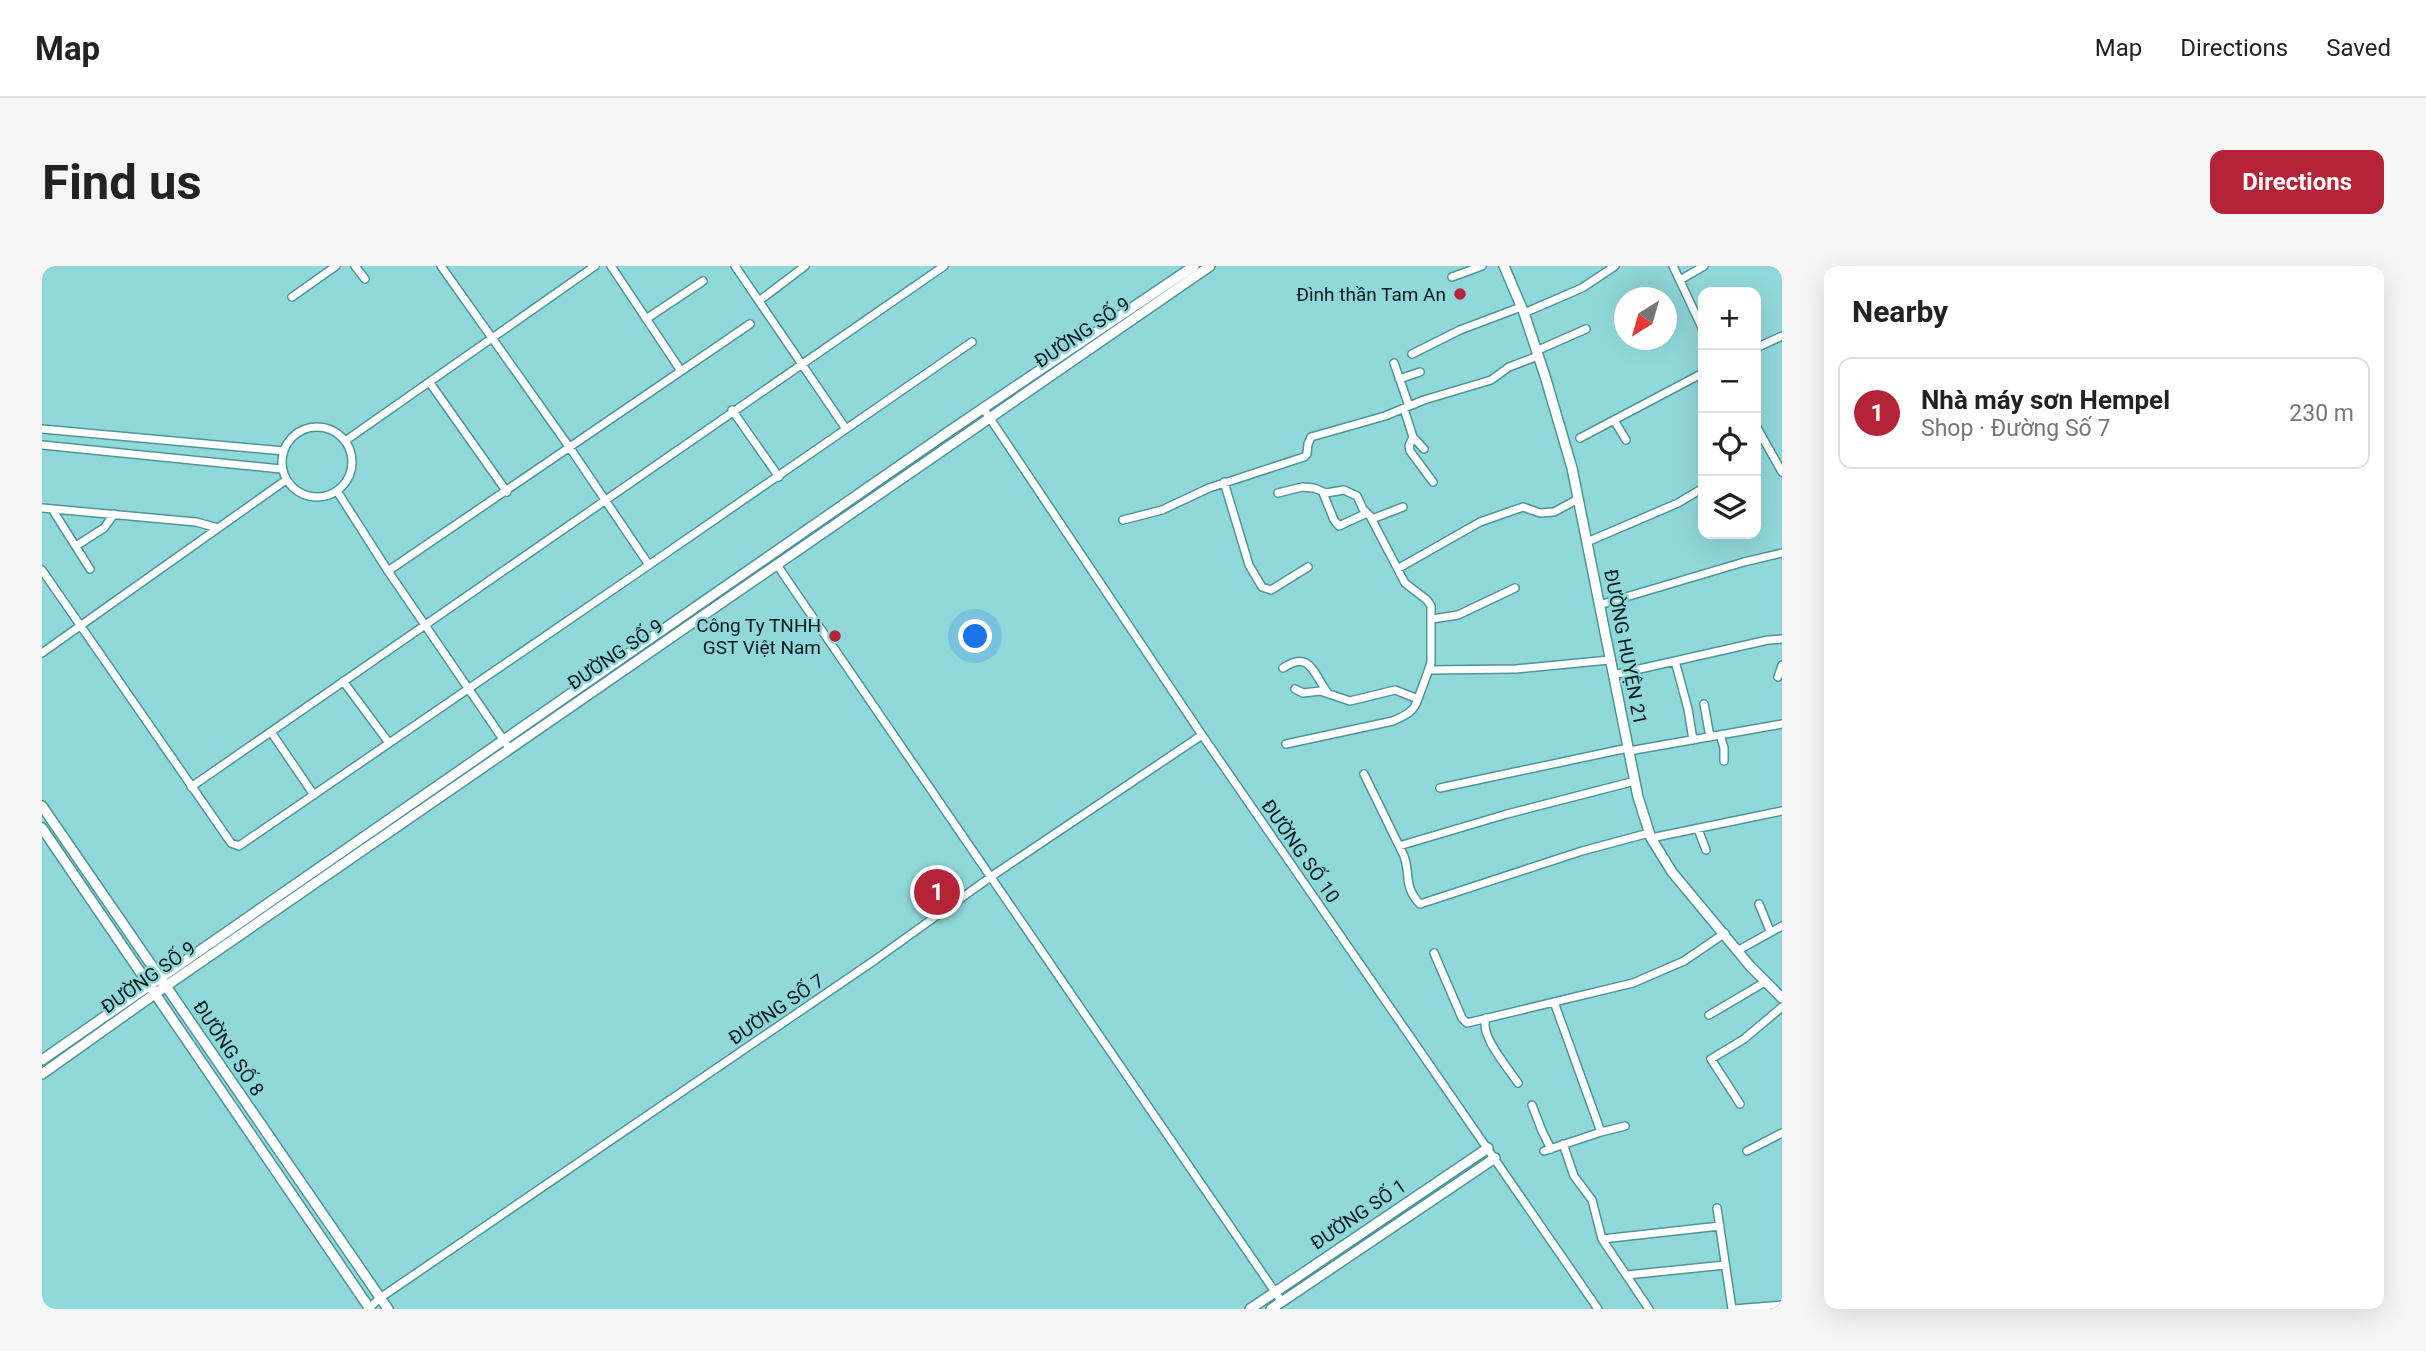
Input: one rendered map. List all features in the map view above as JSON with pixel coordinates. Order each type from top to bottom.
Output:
[{"type":"street","points":[[292,297],[336,266]]},
{"type":"street","points":[[355,266],[365,278]]},
{"type":"street","points":[[441,266],[649,565]]},
{"type":"street","points":[[345,441],[595,266]]},
{"type":"street","points":[[611,266],[681,371]]},
{"type":"street","points":[[735,266],[846,429]]},
{"type":"street","points":[[759,300],[805,266]]},
{"type":"street","points":[[191,788],[944,266]]},
{"type":"street","name":"ĐƯỜNG SỐ 9","points":[[42,1074],[163,981],[506,744],[983,408],[1194,266]]},
{"type":"street","name":"ĐƯỜNG SỐ 9","points":[[506,744],[777,565],[1210,266]]},
{"type":"street","points":[[1452,277],[1482,266]]},
{"type":"street","name":"ĐƯỜNG HUYỆN 21","points":[[1504,266],[1537,353],[1572,468],[1628,750],[1650,836],[1672,872],[1725,933],[1737,951],[1781,996]]},
{"type":"street","points":[[1412,354],[1460,330],[1582,288],[1615,266]]},
{"type":"street","points":[[1673,266],[1698,319]]},
{"type":"street","points":[[1680,279],[1704,266]]},
{"type":"street","points":[[646,319],[702,281]]},
{"type":"street","points":[[388,571],[750,324]]},
{"type":"street","points":[[1123,520],[1162,510],[1224,482],[1304,457],[1311,437],[1491,380],[1510,366],[1586,328]]},
{"type":"street","points":[[1761,346],[1782,336]]},
{"type":"street","points":[[42,570],[191,788],[235,846],[239,846],[972,342]]},
{"type":"street","points":[[1394,363],[1413,437],[1424,449]]},
{"type":"street","points":[[1399,379],[1420,372]]},
{"type":"street","points":[[1580,438],[1698,376]]},
{"type":"street","points":[[430,383],[507,492]]},
{"type":"street","name":"ĐƯỜNG SỐ 10","points":[[983,408],[1202,735],[1598,1309]]},
{"type":"street","points":[[732,411],[779,477]]},
{"type":"street","points":[[1614,420],[1626,440]]},
{"type":"street","points":[[312,426],[331,429],[345,441],[351,452],[351,471],[346,482],[337,491],[326,496],[313,497],[295,490],[286,480],[281,469],[284,451],[295,434],[312,426]]},
{"type":"street","points":[[42,429],[284,451]]},
{"type":"street","points":[[1761,435],[1782,472]]},
{"type":"street","points":[[1413,437],[1410,451],[1433,482]]},
{"type":"street","points":[[42,445],[281,469]]},
{"type":"street","points":[[42,653],[286,480]]},
{"type":"street","points":[[1224,482],[1249,565],[1262,587],[1271,590],[1308,567]]},
{"type":"street","points":[[1278,493],[1302,487],[1314,488],[1323,493],[1344,490],[1357,496],[1409,588],[1427,600],[1431,606],[1432,619],[1429,670],[1414,708],[1408,714],[1393,721],[1286,744]]},
{"type":"street","points":[[337,491],[506,744]]},
{"type":"street","points":[[1587,542],[1678,503],[1698,491]]},
{"type":"street","points":[[1323,493],[1339,526],[1403,507]]},
{"type":"street","points":[[1399,568],[1480,522],[1523,507],[1540,513],[1554,512],[1578,499]]},
{"type":"street","points":[[42,508],[196,523],[218,528]]},
{"type":"street","points":[[52,509],[90,569]]},
{"type":"street","points":[[76,546],[104,528],[114,514]]},
{"type":"street","points":[[1599,605],[1782,553]]},
{"type":"street","points":[[777,565],[1282,1302]]},
{"type":"street","points":[[1432,619],[1458,615],[1515,588]]},
{"type":"street","points":[[1613,675],[1782,639]]},
{"type":"street","points":[[1283,668],[1296,660],[1304,661],[1327,692]]},
{"type":"street","points":[[1429,670],[1516,669],[1609,660]]},
{"type":"street","points":[[1675,661],[1693,740]]},
{"type":"street","points":[[1778,677],[1782,665]]},
{"type":"street","points":[[343,681],[389,743]]},
{"type":"street","points":[[1295,689],[1303,693],[1327,692],[1350,701],[1395,690],[1418,698]]},
{"type":"street","points":[[1704,704],[1710,737]]},
{"type":"street","points":[[1440,788],[1628,750],[1782,724]]},
{"type":"street","points":[[271,732],[314,795]]},
{"type":"street","name":"ĐƯỜNG SỐ 7","points":[[369,1309],[380,1298],[875,960],[992,876],[1202,735]]},
{"type":"street","points":[[1720,735],[1724,761]]},
{"type":"street","points":[[1364,774],[1408,866],[1407,883],[1418,903],[1423,905],[1581,851],[1782,811]]},
{"type":"street","points":[[1399,846],[1507,814],[1635,781]]},
{"type":"street","name":"ĐƯỜNG SỐ 8","points":[[42,806],[388,1309]]},
{"type":"street","name":"ĐƯỜNG SỐ 8","points":[[42,828],[369,1309]]},
{"type":"street","points":[[1698,829],[1706,850]]},
{"type":"street","points":[[1759,904],[1770,931]]},
{"type":"street","points":[[1737,951],[1782,926]]},
{"type":"street","points":[[1434,953],[1467,1023],[1633,983],[1684,961],[1725,933]]},
{"type":"street","points":[[1709,1015],[1765,982]]},
{"type":"street","name":"ĐƯỜNG SỐ 9","points":[[42,1060],[153,990]]},
{"type":"street","points":[[1555,1002],[1601,1132]]},
{"type":"street","points":[[1740,1104],[1712,1059],[1744,1039],[1782,1007]]},
{"type":"street","points":[[1486,1018],[1484,1026],[1492,1045],[1518,1083]]},
{"type":"street","points":[[1532,1105],[1548,1150],[1625,1126]]},
{"type":"street","points":[[1747,1151],[1782,1133]]},
{"type":"street","points":[[1563,1144],[1574,1176],[1592,1200],[1602,1239],[1649,1309]]},
{"type":"street","name":"ĐƯỜNG SỐ 1","points":[[1250,1309],[1488,1148]]},
{"type":"street","name":"ĐƯỜNG SỐ 1","points":[[1271,1309],[1495,1158]]},
{"type":"street","points":[[1717,1208],[1733,1309],[1782,1305]]},
{"type":"street","points":[[1602,1239],[1720,1226]]},
{"type":"street","points":[[1627,1275],[1725,1265]]},
{"type":"place","name":"Đình thần Tam An","points":[[1460,294]]},
{"type":"place","name":"Công Ty TNHH GST Việt Nam","points":[[835,636]]},
{"type":"place","name":"Nhà máy sơn Hempel","points":[[937,892]]}]
